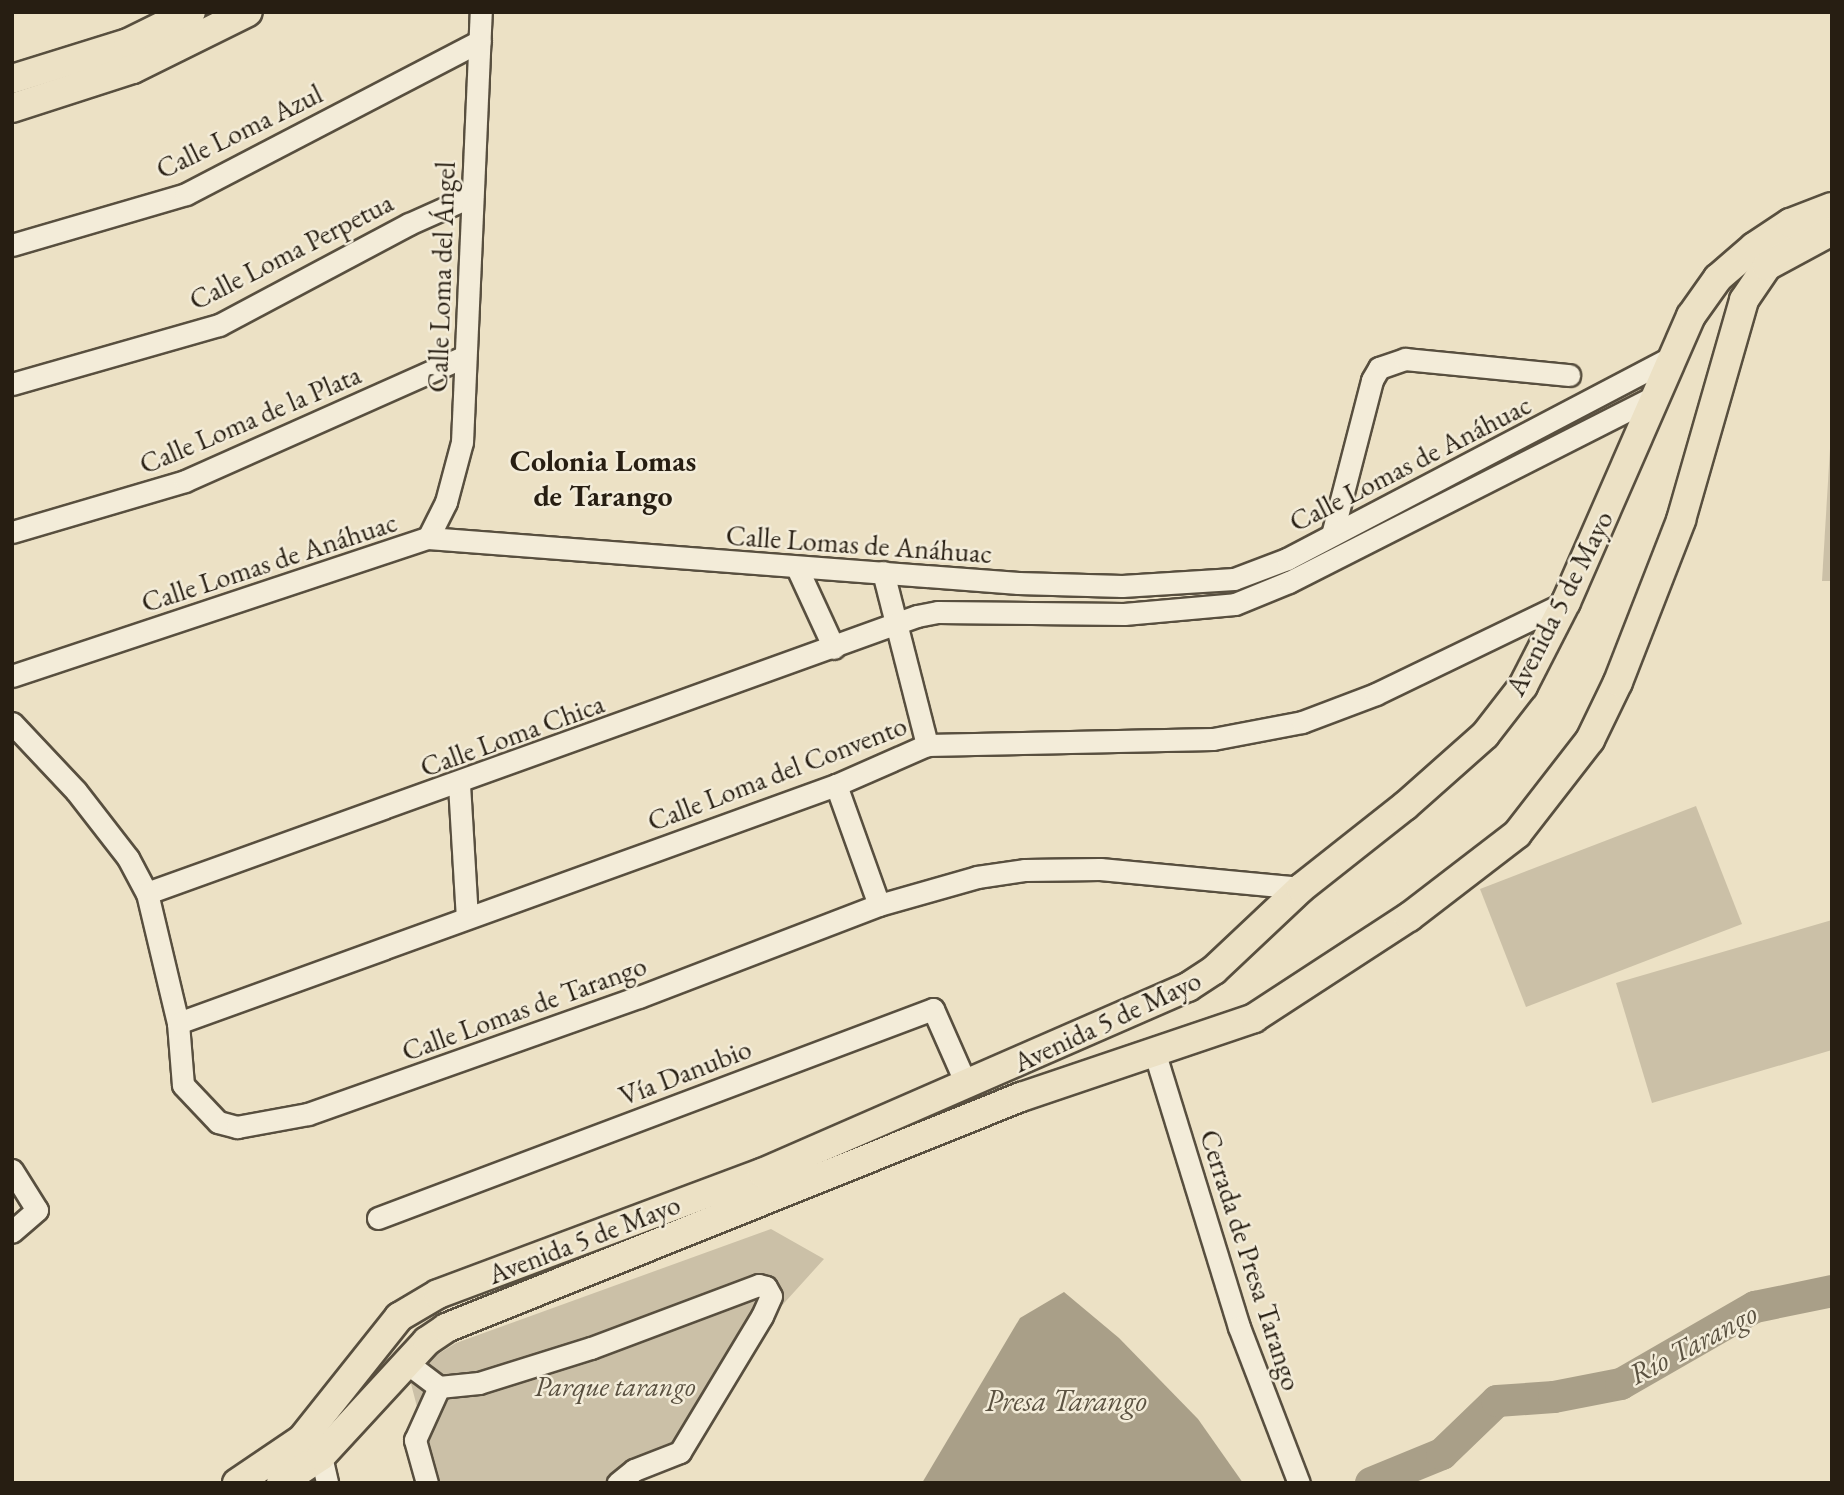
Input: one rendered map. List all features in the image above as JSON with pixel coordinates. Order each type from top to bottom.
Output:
[{"type":"main road","points":[[12,79],[128,43],[191,12]]},
{"type":"main road","points":[[12,108],[133,69],[248,12]]},
{"type":"main road","name":"Avenida 5 de Mayo","points":[[237,1483],[302,1439],[399,1317],[438,1294],[762,1173],[967,1086],[1188,987],[1236,951],[1301,888],[1405,806],[1485,735],[1523,686],[1566,602],[1657,396],[1670,358],[1691,316],[1718,278],[1790,223],[1832,207]]},
{"type":"main road","name":"Avenida 5 de Mayo","points":[[281,1483],[321,1456],[407,1363],[446,1328],[1021,1097],[1155,1054],[1254,1018],[1409,917],[1517,834],[1553,792],[1590,740],[1618,682],[1681,520],[1734,325],[1744,300],[1767,266],[1832,230]]},
{"type":"main road","points":[[1657,396],[1717,305],[1736,285],[1767,266]]},
{"type":"street","name":"Calle Loma del Ángel","points":[[428,538],[446,502],[462,442],[481,12]]},
{"type":"street","name":"Calle Loma Azul","points":[[12,245],[186,194],[480,41]]},
{"type":"street","name":"Calle Loma Perpetua","points":[[12,384],[219,325],[409,224],[472,196]]},
{"type":"street","name":"Calle Loma de la Plata","points":[[12,532],[185,481],[464,358]]},
{"type":"street","name":"Calle Lomas de Anáhuac","points":[[12,676],[428,538],[1018,583],[1189,584],[1234,579],[1332,535],[1670,358]]},
{"type":"street","points":[[1332,535],[1372,380],[1379,368],[1405,359],[1569,375]]},
{"type":"street","name":"Calle Lomas de Anáhuac","points":[[895,625],[938,612],[1124,614],[1234,604],[1289,582],[1657,396]]},
{"type":"street","points":[[797,568],[834,648]]},
{"type":"street","points":[[883,572],[927,745]]},
{"type":"street","name":"Calle Loma del Convento","points":[[178,1023],[836,785],[927,745],[1213,739],[1302,722],[1376,694],[1566,602]]},
{"type":"street","name":"Calle Loma Chica","points":[[146,893],[459,784],[895,625]]},
{"type":"street","name":"Calle Lomas de Tarango","points":[[12,723],[76,791],[128,858],[146,893],[178,1023],[183,1085],[218,1122],[261,1126],[308,1114],[639,998],[880,905],[977,877],[1025,870],[1100,869],[1301,888]]},
{"type":"street","points":[[459,784],[467,917]]},
{"type":"street","points":[[836,785],[880,905]]},
{"type":"street","name":"Vía Danubio","points":[[378,1218],[933,1009],[967,1086]]},
{"type":"street","name":"Cerrada de Presa Tarango","points":[[1155,1054],[1239,1326],[1299,1483]]},
{"type":"street","points":[[12,1170],[37,1210],[12,1232]]},
{"type":"street","points":[[407,1363],[439,1387],[479,1383],[591,1348],[759,1285],[766,1287],[771,1296],[762,1316],[680,1452],[634,1470],[618,1483]]},
{"type":"street","points":[[428,1483],[415,1440],[439,1387]]},
{"type":"street","points":[[321,1456],[327,1483]]},
{"type":"green space","points":[[1831,432],[1832,581],[1822,581]]},
{"type":"green space","points":[[1696,806],[1742,924],[1526,1007],[1480,889]]},
{"type":"green space","points":[[1832,920],[1832,1050],[1652,1103],[1616,983]]},
{"type":"green space","name":"Parque tarango","points":[[771,1229],[824,1259],[756,1334],[684,1462],[627,1483],[437,1483],[410,1380],[427,1361],[456,1343]]},
{"type":"water","name":"Presa Tarango","points":[[1064,1292],[1119,1338],[1198,1419],[1243,1483],[922,1483],[1020,1318]]},
{"type":"waterway","name":"Río Tarango","points":[[1371,1483],[1442,1454],[1497,1401],[1554,1397],[1621,1384],[1755,1307],[1832,1291]]},
{"type":"district","name":"Colonia Lomas de Tarango","points":[[603,478]]}]
